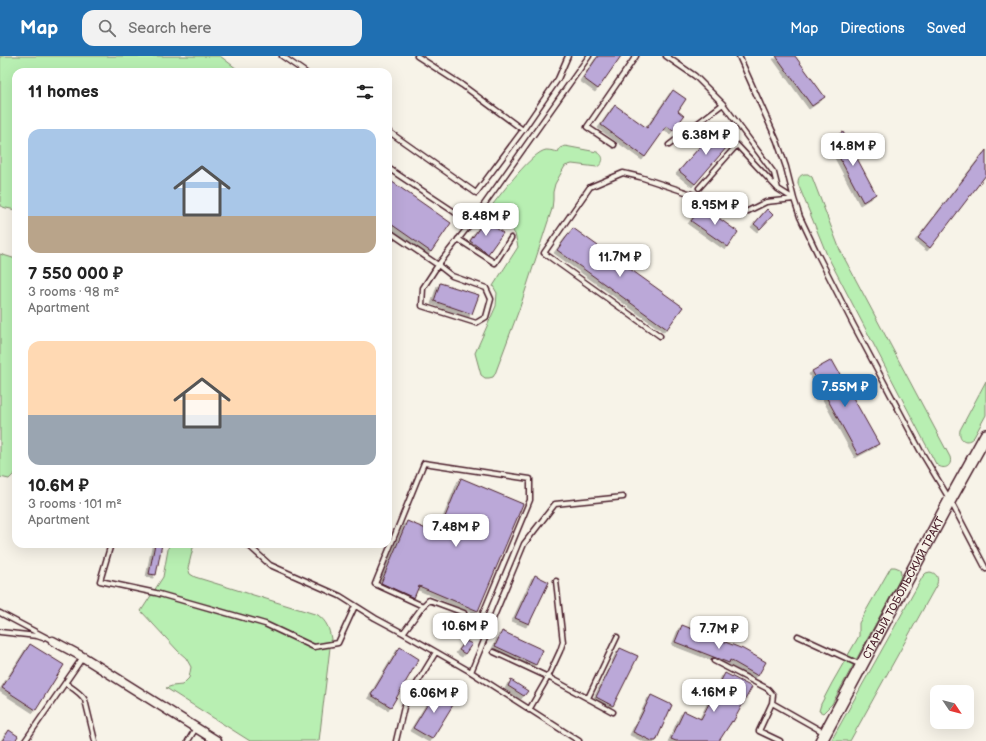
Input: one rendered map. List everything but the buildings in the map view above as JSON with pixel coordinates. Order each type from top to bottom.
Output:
[{"type":"street","name":"СТАРЫЙ ТОБОЛЬСКИЙ ТРАКТ","points":[[823,737],[986,435]]},
{"type":"street","points":[[53,641],[217,741]]},
{"type":"lane","points":[[282,56],[288,58],[299,68]]},
{"type":"lane","points":[[417,56],[462,85],[523,130]]},
{"type":"lane","points":[[392,133],[476,193],[523,130],[558,79],[568,56]]},
{"type":"lane","points":[[392,234],[438,265],[452,276],[486,288],[491,299],[486,317],[476,323],[422,306],[423,288],[438,265],[471,223],[589,56]]},
{"type":"lane","points":[[614,145],[587,127],[636,56]]},
{"type":"lane","points":[[666,56],[695,76],[723,104],[774,174],[778,189]]},
{"type":"lane","points":[[739,56],[777,141],[786,167],[794,199],[818,255],[920,450],[950,500],[986,569]]},
{"type":"lane","points":[[669,145],[723,104]]},
{"type":"lane","points":[[699,188],[737,145],[778,189],[794,199]]},
{"type":"lane","points":[[392,171],[471,223]]},
{"type":"lane","points":[[660,336],[544,252],[590,187],[623,173],[640,177],[746,212],[766,202],[794,199]]},
{"type":"lane","points":[[458,239],[495,263],[511,238]]},
{"type":"lane","points":[[392,542],[424,463],[530,479],[530,500],[481,618]]},
{"type":"lane","points":[[471,672],[524,544],[555,504],[623,497]]},
{"type":"lane","points":[[110,548],[100,581],[156,593],[265,624],[314,647],[338,643],[355,606]]},
{"type":"lane","points":[[251,548],[270,565],[340,596],[375,618],[403,632],[471,672],[578,741]]},
{"type":"lane","points":[[390,548],[375,584],[423,606]]},
{"type":"lane","points":[[529,710],[548,676],[563,642],[556,581]]},
{"type":"lane","points":[[403,632],[429,600],[464,613]]},
{"type":"lane","points":[[0,613],[53,641]]},
{"type":"lane","points":[[0,632],[37,636],[53,641]]},
{"type":"lane","points":[[798,636],[861,665]]},
{"type":"lane","points":[[588,698],[617,637]]},
{"type":"lane","points":[[396,741],[404,706],[436,652]]},
{"type":"lane","points":[[494,652],[548,676],[613,712]]},
{"type":"lane","points":[[25,741],[82,658]]},
{"type":"lane","points":[[714,661],[768,689],[773,695],[772,703],[759,731],[780,741]]},
{"type":"lane","points":[[65,683],[77,691],[85,700],[95,741]]},
{"type":"lane","points":[[772,703],[823,737]]},
{"type":"lane","points":[[188,741],[196,728]]},
{"type":"green space","points":[[0,56],[220,56],[236,68],[12,68],[12,209],[0,206]]},
{"type":"green space","points":[[565,146],[597,152],[601,155],[603,160],[597,167],[572,164],[565,166],[555,184],[552,209],[520,307],[495,374],[493,377],[485,378],[481,375],[475,353],[496,306],[497,293],[493,286],[518,247],[515,234],[493,204],[525,165],[540,152],[546,150],[558,152],[560,148]]},
{"type":"green space","points":[[804,174],[808,174],[812,177],[840,250],[950,457],[951,460],[947,467],[942,467],[936,464],[827,255],[798,184],[799,178]]},
{"type":"green space","points":[[0,254],[12,258],[12,476],[9,479],[0,477]]},
{"type":"green space","points":[[986,381],[986,415],[974,437],[969,441],[966,441],[960,436],[960,430]]},
{"type":"green space","points":[[168,548],[193,548],[188,568],[190,574],[195,577],[318,615],[326,623],[331,639],[319,741],[250,741],[166,688],[182,685],[189,678],[191,667],[186,658],[141,611],[163,577]]},
{"type":"green space","points":[[891,567],[900,569],[900,579],[832,704],[823,713],[819,711],[821,704],[859,636],[859,623]]},
{"type":"green space","points":[[930,572],[934,573],[938,579],[937,584],[850,741],[831,741],[923,576]]}]
